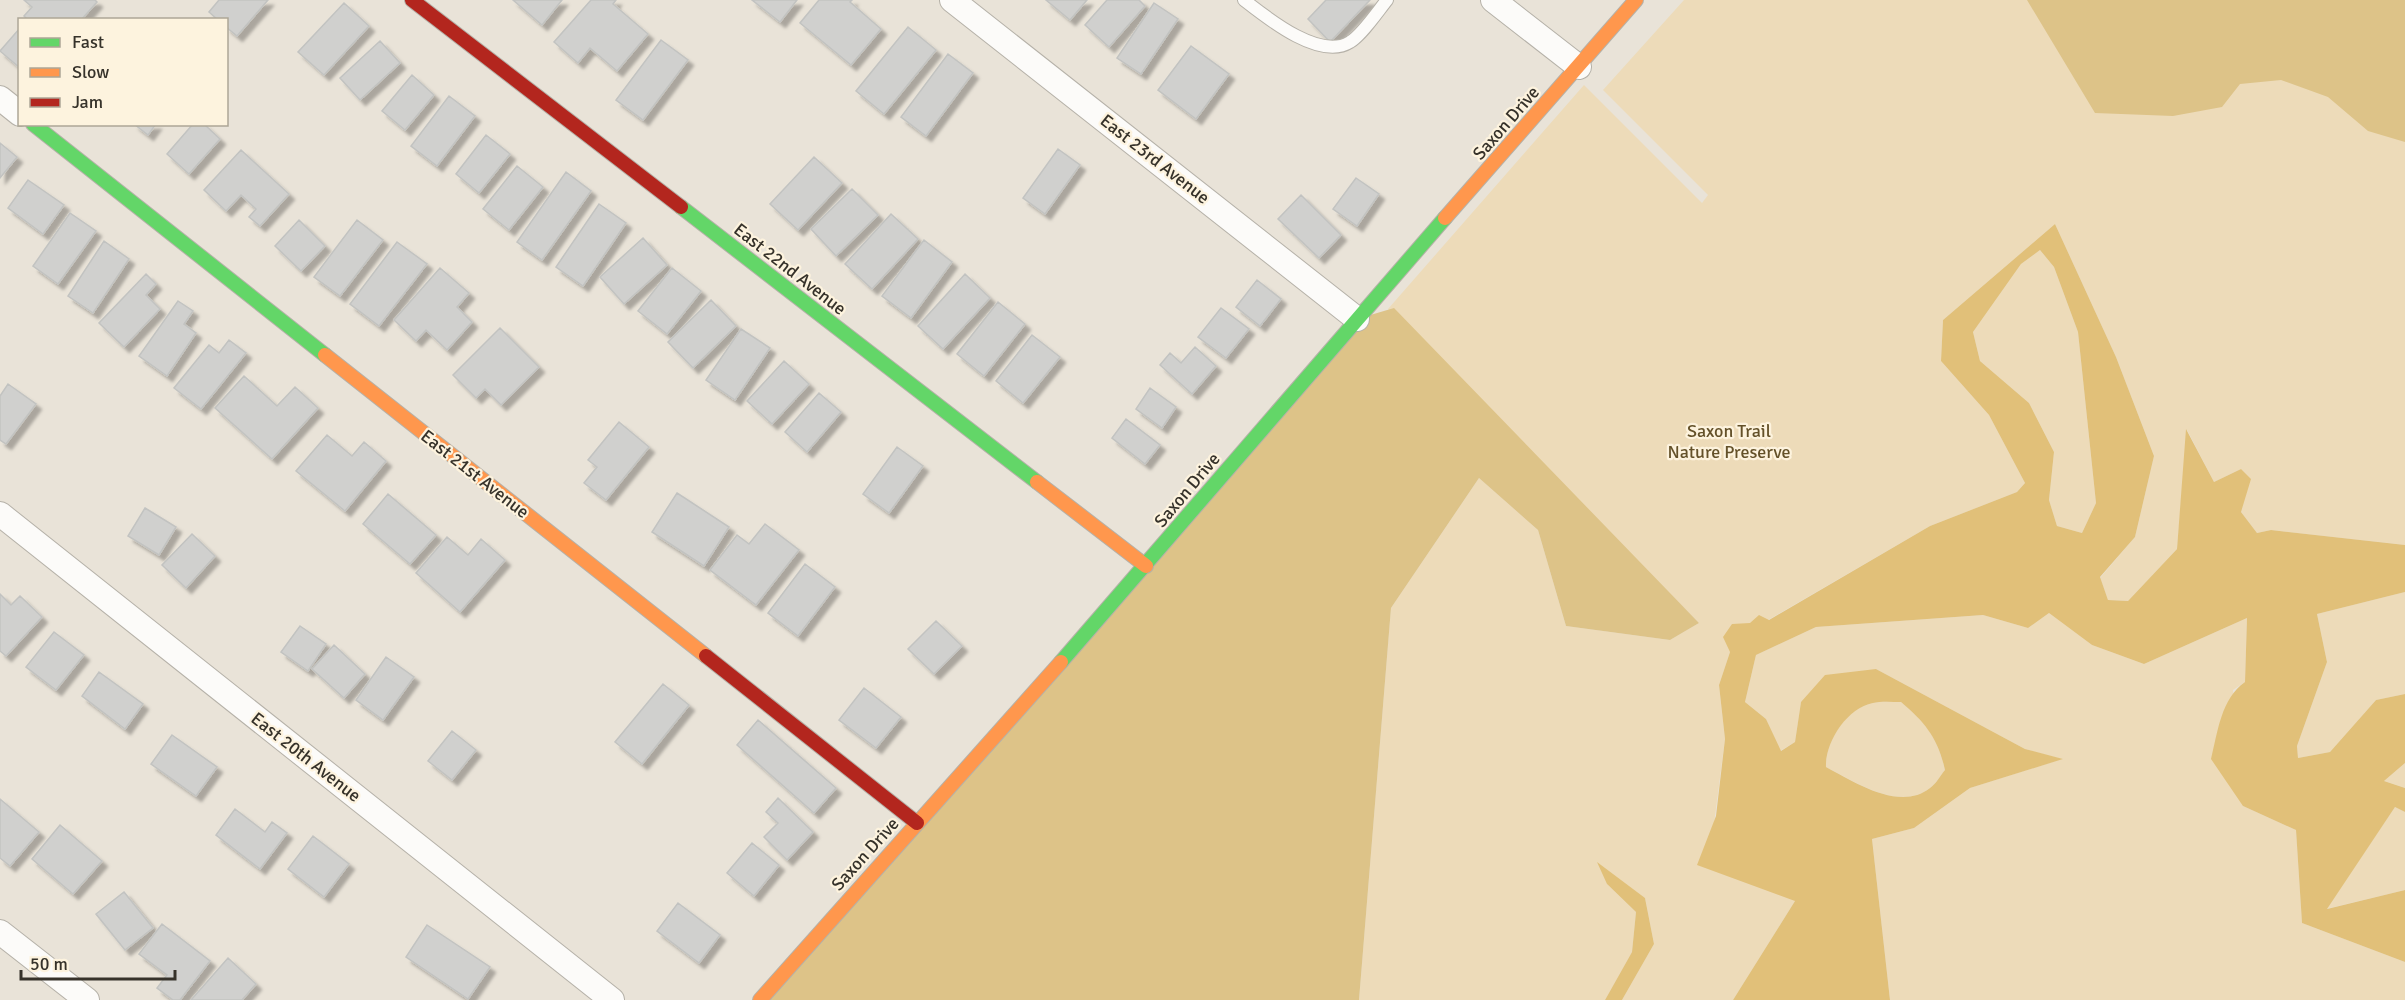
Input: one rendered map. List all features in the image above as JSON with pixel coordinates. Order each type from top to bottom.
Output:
[{"type":"street","name":"East 22nd Avenue","points":[[412,0],[1146,566]]},
{"type":"street","name":"East 23rd Avenue","points":[[952,0],[1357,318]]},
{"type":"street","points":[[1493,0],[1579,67]]},
{"type":"street","name":"Saxon Drive","points":[[760,1000],[1146,566],[1357,318],[1636,0]]},
{"type":"street","points":[[0,98],[18,112]]},
{"type":"street","name":"East 21st Avenue","points":[[36,126],[917,823]]},
{"type":"street","name":"East 20th Avenue","points":[[0,514],[612,1000]]},
{"type":"street","points":[[0,932],[87,1000]]},
{"type":"lane","points":[[1244,0],[1274,23],[1321,47],[1350,42],[1387,0]]},
{"type":"green space","name":"Saxon Trail Nature Preserve","points":[[1684,0],[2405,0],[2405,545],[2271,530],[2257,533],[2241,512],[2241,469],[2214,482],[2187,430],[2177,549],[2128,601],[2108,600],[2100,578],[2135,537],[2154,456],[2116,357],[2055,224],[1943,320],[1941,361],[1989,415],[2025,483],[2017,492],[1930,526],[1768,620],[1730,652],[1719,685],[1725,739],[1714,824],[1795,901],[1733,1000],[1622,1000],[1654,944],[1645,898],[1607,884],[1636,912],[1632,952],[1605,1000],[1359,1000],[1391,608],[1479,478],[1538,530],[1566,626],[1670,640],[1699,623],[1388,309],[1584,85],[1702,203],[1708,195],[1603,90]]},
{"type":"green space","points":[[2040,250],[2054,267],[2078,332],[2096,503],[2082,533],[2057,526],[2049,500],[2054,452],[2029,403],[1980,361],[1973,332],[2021,264]]},
{"type":"green space","points":[[2405,592],[2405,694],[2376,700],[2330,752],[2298,758],[2297,746],[2327,662],[2317,614]]},
{"type":"green space","points":[[2049,613],[2092,645],[2144,664],[2247,618],[2245,682],[2233,690],[2243,806],[2296,830],[2302,923],[2405,962],[2405,1000],[1890,1000],[1872,839],[1914,828],[1970,788],[2062,759],[2025,749],[1876,669],[1801,702],[1795,742],[1780,751],[1766,719],[1745,702],[1756,655],[1816,627],[1983,615],[2028,628]]},
{"type":"green space","points":[[1901,702],[1924,724],[1938,749],[1945,770],[1932,786],[1918,795],[1892,796],[1864,787],[1826,767],[1833,737],[1839,727],[1854,712],[1873,703]]},
{"type":"green space","points":[[2405,763],[2405,788],[2384,781]]},
{"type":"green space","points":[[2395,807],[2405,812],[2405,890],[2326,909]]},
{"type":"shaded area","points":[[2027,0],[2405,0],[2405,142],[2368,131],[2328,97],[2281,80],[2240,84],[2222,107],[2173,116],[2095,113]]},
{"type":"shaded area","points":[[2055,224],[2116,357],[2154,456],[2135,537],[2100,577],[2108,600],[2128,601],[2177,549],[2186,429],[2214,482],[2241,469],[2251,479],[2241,512],[2257,533],[2271,530],[2405,545],[2405,592],[2317,614],[2327,662],[2297,746],[2298,758],[2330,752],[2376,700],[2405,694],[2405,763],[2384,781],[2405,788],[2405,812],[2395,807],[2327,909],[2405,890],[2405,962],[2302,923],[2296,830],[2243,806],[2211,759],[2226,706],[2237,689],[2245,682],[2247,618],[2144,664],[2092,645],[2049,613],[2028,628],[1983,615],[1816,627],[1756,655],[1745,702],[1766,719],[1781,751],[1795,742],[1801,702],[1825,675],[1876,669],[2025,749],[2063,759],[1970,788],[1914,828],[1872,839],[1890,1000],[1733,1000],[1795,901],[1697,865],[1716,816],[1725,739],[1719,685],[1730,652],[1723,637],[1732,624],[1750,623],[1759,615],[1769,620],[1930,526],[2017,492],[2025,483],[1989,415],[1941,361],[1943,320]],"holes":[[[2040,250],[2054,267],[2078,332],[2096,503],[2082,533],[2057,526],[2049,500],[2054,452],[2029,403],[1980,361],[1973,332],[2021,264]],[[1901,702],[1930,732],[1939,749],[1945,770],[1932,786],[1918,795],[1891,796],[1863,787],[1826,767],[1829,747],[1839,727],[1846,719],[1863,706],[1873,703]]]},
{"type":"shaded area","points":[[1394,308],[1699,623],[1670,640],[1566,626],[1538,530],[1479,478],[1391,608],[1359,1000],[760,1000],[1357,319]]},
{"type":"shaded area","points":[[1597,862],[1645,898],[1654,944],[1622,1000],[1605,1000],[1632,952],[1636,912],[1607,884]]},
{"type":"building","points":[[24,0],[95,0],[97,2],[83,18],[26,18],[24,16],[32,7]]},
{"type":"building","points":[[219,0],[268,0],[237,36],[228,29],[228,18],[216,18],[209,12]]},
{"type":"building","points":[[513,0],[562,0],[542,25]]},
{"type":"building","points":[[591,0],[616,0],[613,4],[648,34],[617,71],[590,48],[578,63],[554,42]]},
{"type":"building","points":[[752,0],[797,0],[780,22]]},
{"type":"building","points":[[819,0],[852,0],[850,2],[881,29],[851,65],[800,23]]},
{"type":"building","points":[[1046,0],[1087,0],[1070,20]]},
{"type":"building","points":[[1107,0],[1139,0],[1145,6],[1109,47],[1085,25]]},
{"type":"building","points":[[1326,0],[1370,0],[1330,42],[1308,19]]},
{"type":"building","points":[[344,3],[369,26],[324,75],[298,52]]},
{"type":"building","points":[[1154,3],[1178,19],[1141,74],[1117,58]]},
{"type":"building","points":[[908,27],[936,50],[884,114],[856,91]]},
{"type":"building","points":[[18,30],[18,66],[0,51]]},
{"type":"building","points":[[661,40],[688,60],[643,120],[616,100]]},
{"type":"building","points":[[380,41],[400,63],[360,100],[340,78]]},
{"type":"building","points":[[1191,46],[1229,74],[1196,119],[1158,90]]},
{"type":"building","points":[[948,54],[973,73],[926,136],[901,117]]},
{"type":"building","points":[[412,75],[434,95],[405,130],[382,111]]},
{"type":"building","points":[[449,96],[475,116],[437,166],[411,146]]},
{"type":"building","points":[[137,126],[155,126],[148,135]]},
{"type":"building","points":[[191,126],[206,126],[220,139],[189,174],[167,154]]},
{"type":"building","points":[[486,135],[510,154],[479,193],[456,174]]},
{"type":"building","points":[[0,143],[17,157],[0,178]]},
{"type":"building","points":[[1058,149],[1080,165],[1045,214],[1023,198]]},
{"type":"building","points":[[241,150],[289,194],[260,226],[249,217],[256,209],[241,195],[226,211],[204,190]]},
{"type":"building","points":[[814,157],[842,183],[798,230],[770,204]]},
{"type":"building","points":[[517,166],[543,187],[509,230],[483,209]]},
{"type":"building","points":[[566,172],[591,191],[542,260],[517,242]]},
{"type":"building","points":[[1356,178],[1379,194],[1357,226],[1333,209]]},
{"type":"building","points":[[28,180],[64,205],[43,234],[8,208]]},
{"type":"building","points":[[852,189],[878,215],[836,256],[811,229]]},
{"type":"building","points":[[1301,195],[1341,235],[1319,258],[1278,219]]},
{"type":"building","points":[[599,204],[626,223],[583,286],[556,267]]},
{"type":"building","points":[[70,213],[96,231],[58,284],[33,266]]},
{"type":"building","points":[[891,214],[918,239],[872,289],[845,264]]},
{"type":"building","points":[[299,220],[325,246],[301,271],[275,246]]},
{"type":"building","points":[[357,220],[383,240],[340,296],[314,277]]},
{"type":"building","points":[[643,238],[667,265],[624,304],[600,277]]},
{"type":"building","points":[[924,240],[952,262],[911,318],[882,296]]},
{"type":"building","points":[[104,241],[129,259],[93,313],[68,296]]},
{"type":"building","points":[[397,242],[427,264],[379,326],[350,304]]},
{"type":"building","points":[[440,268],[469,293],[457,307],[472,322],[447,350],[426,330],[416,341],[394,320]]},
{"type":"building","points":[[672,268],[701,291],[667,334],[638,311]]},
{"type":"building","points":[[146,274],[156,284],[146,295],[160,309],[124,347],[99,323]]},
{"type":"building","points":[[965,274],[990,298],[943,349],[918,326]]},
{"type":"building","points":[[1257,280],[1281,299],[1260,326],[1236,307]]},
{"type":"building","points":[[711,300],[736,326],[693,368],[668,342]]},
{"type":"building","points":[[178,301],[193,311],[184,324],[196,333],[167,376],[139,356]]},
{"type":"building","points":[[998,302],[1025,324],[984,376],[957,354]]},
{"type":"building","points":[[1221,308],[1249,329],[1226,358],[1198,337]]},
{"type":"building","points":[[500,328],[539,367],[501,405],[485,389],[476,398],[453,375]]},
{"type":"building","points":[[741,329],[770,348],[735,400],[706,380]]},
{"type":"building","points":[[1032,335],[1060,357],[1023,403],[996,381]]},
{"type":"building","points":[[229,340],[246,353],[201,409],[174,388],[209,345],[219,353]]},
{"type":"building","points":[[1195,347],[1216,366],[1192,394],[1160,365],[1170,353],[1181,363]]},
{"type":"building","points":[[784,361],[809,384],[772,424],[747,401]]},
{"type":"building","points":[[244,376],[277,406],[295,387],[318,408],[272,459],[215,408]]},
{"type":"building","points":[[8,384],[36,404],[6,444],[0,440],[0,396]]},
{"type":"building","points":[[1150,388],[1176,407],[1162,428],[1136,409]]},
{"type":"building","points":[[819,393],[841,412],[807,452],[785,432]]},
{"type":"building","points":[[1126,419],[1160,445],[1145,464],[1112,438]]},
{"type":"building","points":[[619,422],[649,447],[606,500],[584,483],[597,467],[588,460]]},
{"type":"building","points":[[327,435],[352,456],[364,442],[386,461],[345,511],[296,471]]},
{"type":"building","points":[[897,447],[923,466],[889,513],[863,494]]},
{"type":"building","points":[[677,493],[729,527],[704,566],[652,532]]},
{"type":"building","points":[[388,494],[436,535],[410,564],[363,524]]},
{"type":"building","points":[[145,508],[176,527],[159,555],[128,536]]},
{"type":"building","points":[[765,524],[799,550],[756,605],[710,570],[737,535],[749,544]]},
{"type":"building","points":[[192,534],[215,556],[186,588],[162,565]]},
{"type":"building","points":[[447,537],[468,555],[481,539],[505,560],[460,612],[416,573]]},
{"type":"building","points":[[805,564],[835,587],[798,636],[768,613]]},
{"type":"building","points":[[0,594],[11,605],[20,596],[42,617],[6,656],[0,651]]},
{"type":"building","points":[[936,621],[962,646],[934,674],[908,649]]},
{"type":"building","points":[[300,626],[326,644],[308,671],[281,652]]},
{"type":"building","points":[[54,632],[84,655],[56,690],[26,667]]},
{"type":"building","points":[[334,645],[365,674],[344,698],[312,669]]},
{"type":"building","points":[[386,657],[414,677],[383,720],[356,700]]},
{"type":"building","points":[[99,672],[143,704],[125,729],[82,696]]},
{"type":"building","points":[[663,684],[689,705],[642,764],[615,742]]},
{"type":"building","points":[[864,688],[901,717],[876,748],[839,720]]},
{"type":"building","points":[[758,720],[836,788],[814,813],[737,745]]},
{"type":"building","points":[[452,731],[476,750],[452,780],[428,761]]},
{"type":"building","points":[[172,735],[217,767],[196,796],[151,764]]},
{"type":"building","points":[[778,798],[813,832],[787,860],[764,837],[778,823],[766,812]]},
{"type":"building","points":[[0,799],[39,832],[10,866],[0,858]]},
{"type":"building","points":[[235,809],[265,832],[272,822],[287,833],[260,869],[216,835]]},
{"type":"building","points":[[60,825],[102,861],[73,894],[32,859]]},
{"type":"building","points":[[313,836],[349,864],[324,897],[288,869]]},
{"type":"building","points":[[752,843],[779,865],[754,896],[727,873]]},
{"type":"building","points":[[124,892],[153,928],[125,950],[96,914]]},
{"type":"building","points":[[678,903],[720,935],[699,963],[657,931]]},
{"type":"building","points":[[162,924],[210,961],[180,1000],[173,1000],[157,988],[167,975],[139,954]]},
{"type":"building","points":[[427,925],[490,967],[468,999],[406,957]]},
{"type":"building","points":[[228,958],[256,984],[242,1000],[191,1000]]},
{"type":"traffic: fast","points":[[36,126],[325,355]]},
{"type":"traffic: fast","points":[[681,207],[1037,482]]},
{"type":"traffic: fast","points":[[1061,662],[1445,218]]},
{"type":"traffic: slow","points":[[1445,218],[1636,0]]},
{"type":"traffic: slow","points":[[325,355],[706,656]]},
{"type":"traffic: slow","points":[[1037,482],[1146,566]]},
{"type":"traffic: slow","points":[[760,1000],[1061,662]]},
{"type":"traffic: jam","points":[[412,0],[681,207]]},
{"type":"traffic: jam","points":[[706,656],[917,823]]}]
